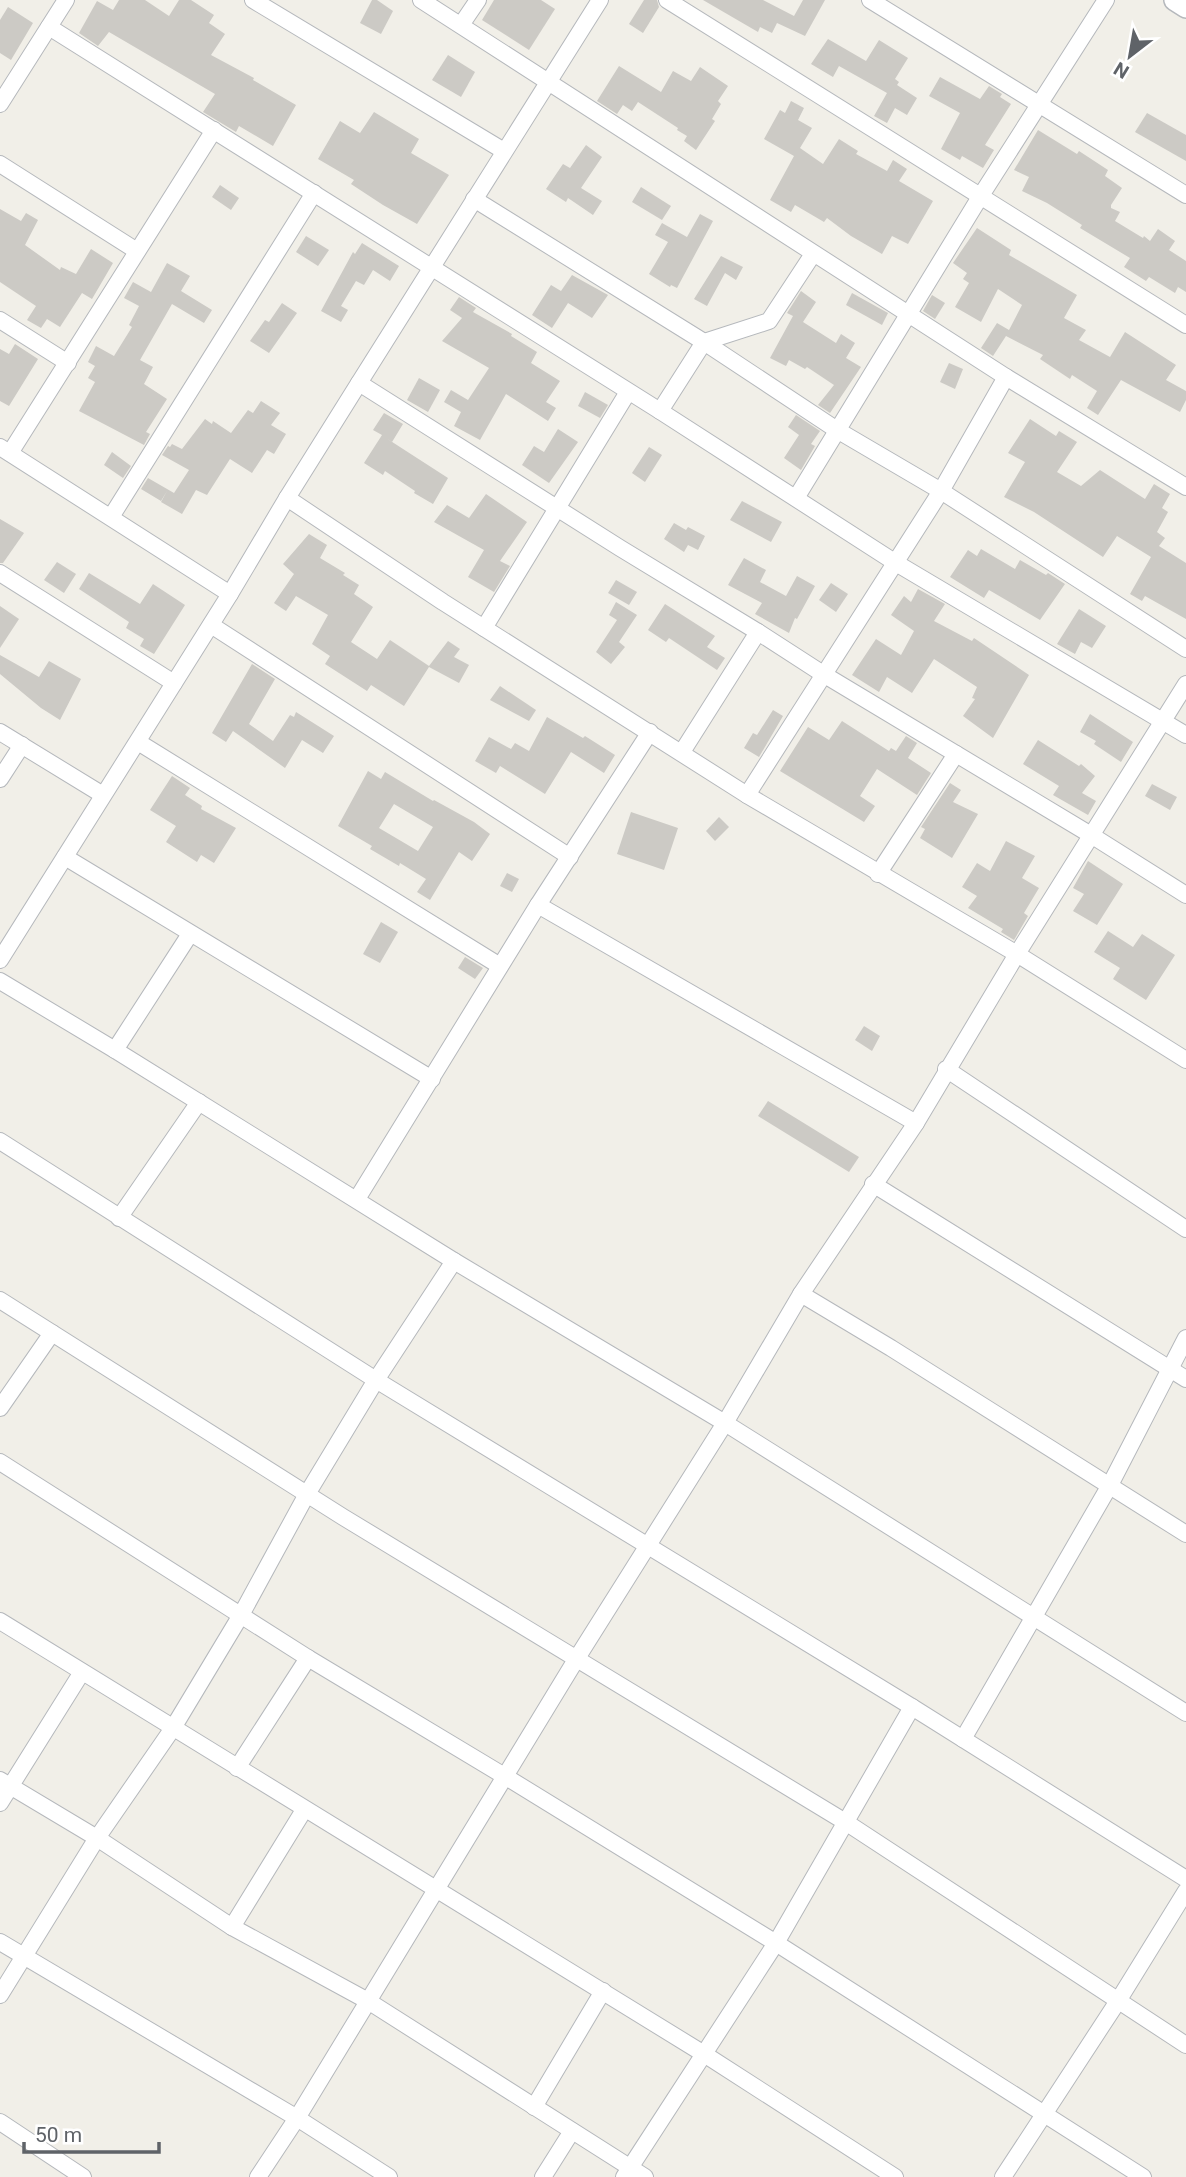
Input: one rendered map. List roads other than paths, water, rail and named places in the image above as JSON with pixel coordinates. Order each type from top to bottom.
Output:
[{"type":"street","points":[[253,0],[504,151]]},
{"type":"street","points":[[421,0],[1006,377],[1186,487]]},
{"type":"street","points":[[461,25],[478,0]]},
{"type":"street","points":[[0,960],[600,0]]},
{"type":"street","points":[[667,0],[1186,325]]},
{"type":"street","points":[[870,0],[1186,195]]},
{"type":"street","points":[[796,498],[980,197],[1106,0]]},
{"type":"street","points":[[1175,0],[1186,7]]},
{"type":"street","points":[[0,104],[49,27],[59,3]]},
{"type":"street","points":[[49,27],[660,411],[896,563],[1186,735]]},
{"type":"street","points":[[214,130],[68,363],[5,450],[230,594]]},
{"type":"street","points":[[0,164],[136,251]]},
{"type":"street","points":[[111,517],[314,193]]},
{"type":"street","points":[[474,199],[704,342],[837,430],[941,491],[1186,649]]},
{"type":"street","points":[[660,411],[704,342],[769,321],[813,254]]},
{"type":"street","points":[[0,320],[68,363]]},
{"type":"street","points":[[747,795],[941,491],[1006,377]]},
{"type":"street","points":[[359,383],[823,674],[1186,895]]},
{"type":"street","points":[[484,628],[628,392]]},
{"type":"street","points":[[287,498],[484,628],[747,795],[1017,954],[1186,1060]]},
{"type":"street","points":[[0,573],[174,683]]},
{"type":"street","points":[[211,625],[569,857]]},
{"type":"street","points":[[682,752],[758,632]]},
{"type":"street","points":[[258,2177],[725,1423],[801,1294],[916,1123],[946,1069],[1186,684]]},
{"type":"street","points":[[0,732],[103,795]]},
{"type":"street","points":[[357,1199],[538,905],[650,732]]},
{"type":"street","points":[[138,742],[500,966]]},
{"type":"street","points":[[0,779],[22,745]]},
{"type":"street","points":[[878,874],[956,754]]},
{"type":"street","points":[[65,858],[432,1079]]},
{"type":"street","points":[[538,905],[916,1123]]},
{"type":"street","points":[[116,1050],[190,934]]},
{"type":"street","points":[[0,981],[199,1101],[454,1261],[725,1423],[1186,1713]]},
{"type":"street","points":[[946,1069],[1186,1229]]},
{"type":"street","points":[[119,1218],[199,1101]]},
{"type":"street","points":[[0,1141],[376,1380],[912,1707],[1186,1879]]},
{"type":"street","points":[[873,1184],[1186,1379]]},
{"type":"street","points":[[0,1995],[97,1838],[173,1728],[241,1615],[307,1494],[376,1380],[454,1261]]},
{"type":"street","points":[[801,1294],[1186,1534]]},
{"type":"street","points":[[0,1300],[307,1494],[847,1823],[1186,2045]]},
{"type":"street","points":[[0,1408],[52,1333]]},
{"type":"street","points":[[963,1739],[1110,1485],[1186,1338]]},
{"type":"street","points":[[0,1462],[308,1658],[776,1944],[1143,2177]]},
{"type":"street","points":[[0,1621],[704,2054],[895,2177]]},
{"type":"street","points":[[237,1768],[308,1658]]},
{"type":"street","points":[[0,1804],[5,1783],[82,1672]]},
{"type":"street","points":[[627,2172],[776,1944],[912,1707]]},
{"type":"street","points":[[5,1783],[97,1838],[232,1927],[368,2001],[572,2131],[627,2172],[645,2177]]},
{"type":"street","points":[[232,1927],[304,1810]]},
{"type":"street","points":[[1003,2177],[1186,1891]]},
{"type":"street","points":[[0,1942],[297,2118],[389,2177]]},
{"type":"street","points":[[534,2107],[603,1992]]},
{"type":"street","points":[[0,2122],[82,2177]]},
{"type":"street","points":[[543,2177],[572,2131]]}]
